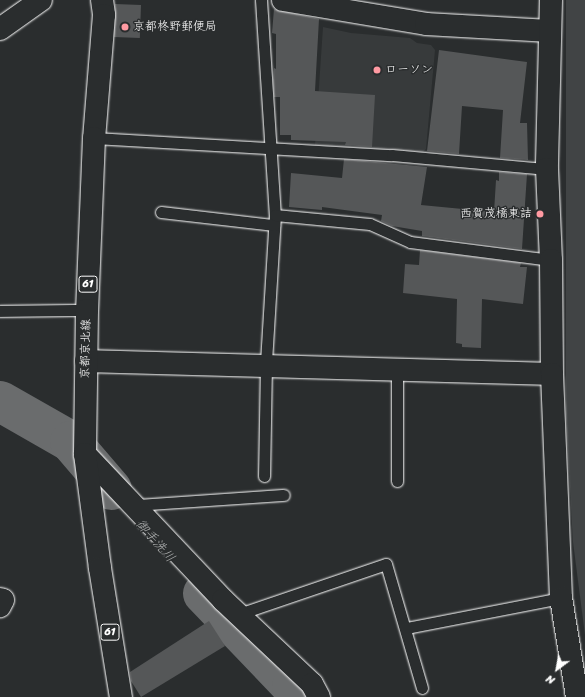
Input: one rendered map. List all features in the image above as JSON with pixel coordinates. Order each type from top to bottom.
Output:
[{"type":"street","points":[[0,29],[41,0]]},
{"type":"street","name":"京都京北線","points":[[102,0],[104,15],[94,138],[87,310],[85,454],[121,697]]},
{"type":"street","points":[[284,0],[426,24],[550,31]]},
{"type":"street","points":[[551,0],[547,169],[551,260],[552,374],[561,598],[577,697]]},
{"type":"street","points":[[86,361],[266,364],[552,374]]},
{"type":"street","points":[[85,454],[136,505],[239,614],[312,684],[319,697]]},
{"type":"street","points":[[0,599],[3,600],[0,606]]},
{"type":"lane","points":[[261,0],[274,220],[266,364],[264,476]]},
{"type":"lane","points":[[94,138],[392,155],[547,169]]},
{"type":"lane","points":[[161,212],[274,220],[370,224],[410,242],[551,260]]},
{"type":"lane","points":[[0,311],[87,310]]},
{"type":"lane","points":[[397,369],[397,481]]},
{"type":"lane","points":[[136,505],[284,495]]},
{"type":"lane","points":[[239,614],[386,564],[406,628],[422,688]]},
{"type":"lane","points":[[406,628],[561,598]]},
{"type":"shaded area","points":[[566,0],[585,0],[585,635],[573,542],[566,414]]},
{"type":"shaded area","name":"ローソン","points":[[323,27],[351,33],[410,38],[417,43],[431,45],[435,50],[426,149],[423,152],[315,145]]},
{"type":"building","points":[[115,4],[141,5],[140,38],[114,37]]},
{"type":"building","points":[[274,9],[319,19],[315,91],[375,95],[372,147],[345,145],[346,142],[291,140],[291,135],[280,135],[280,97],[274,97],[273,80],[274,68],[276,69],[276,34],[272,33]]},
{"type":"building","points":[[439,50],[527,62],[520,123],[527,123],[528,160],[500,158],[503,110],[462,106],[459,154],[427,151]]},
{"type":"building","points":[[344,159],[427,167],[421,205],[494,212],[496,180],[499,181],[499,172],[527,174],[522,249],[422,236],[422,231],[392,226],[381,221],[382,215],[322,207],[322,210],[289,207],[291,173],[342,178]]},
{"type":"building","points":[[420,250],[521,263],[520,267],[527,267],[523,304],[482,299],[481,348],[462,347],[462,344],[456,343],[457,299],[403,293],[405,264],[419,265]]},
{"type":"building","points":[[209,621],[225,646],[141,697],[131,681],[130,672]]},
{"type":"waterway","name":"御手洗川","points":[[0,401],[70,441],[111,489]]},
{"type":"waterway","name":"御手洗川","points":[[203,593],[292,686],[298,697]]},
{"type":"place","name":"京都柊野郵便局","points":[[125,27]]},
{"type":"place","name":"ローソン","points":[[377,70]]},
{"type":"place","name":"西賀茂橋東詰","points":[[540,214]]}]
